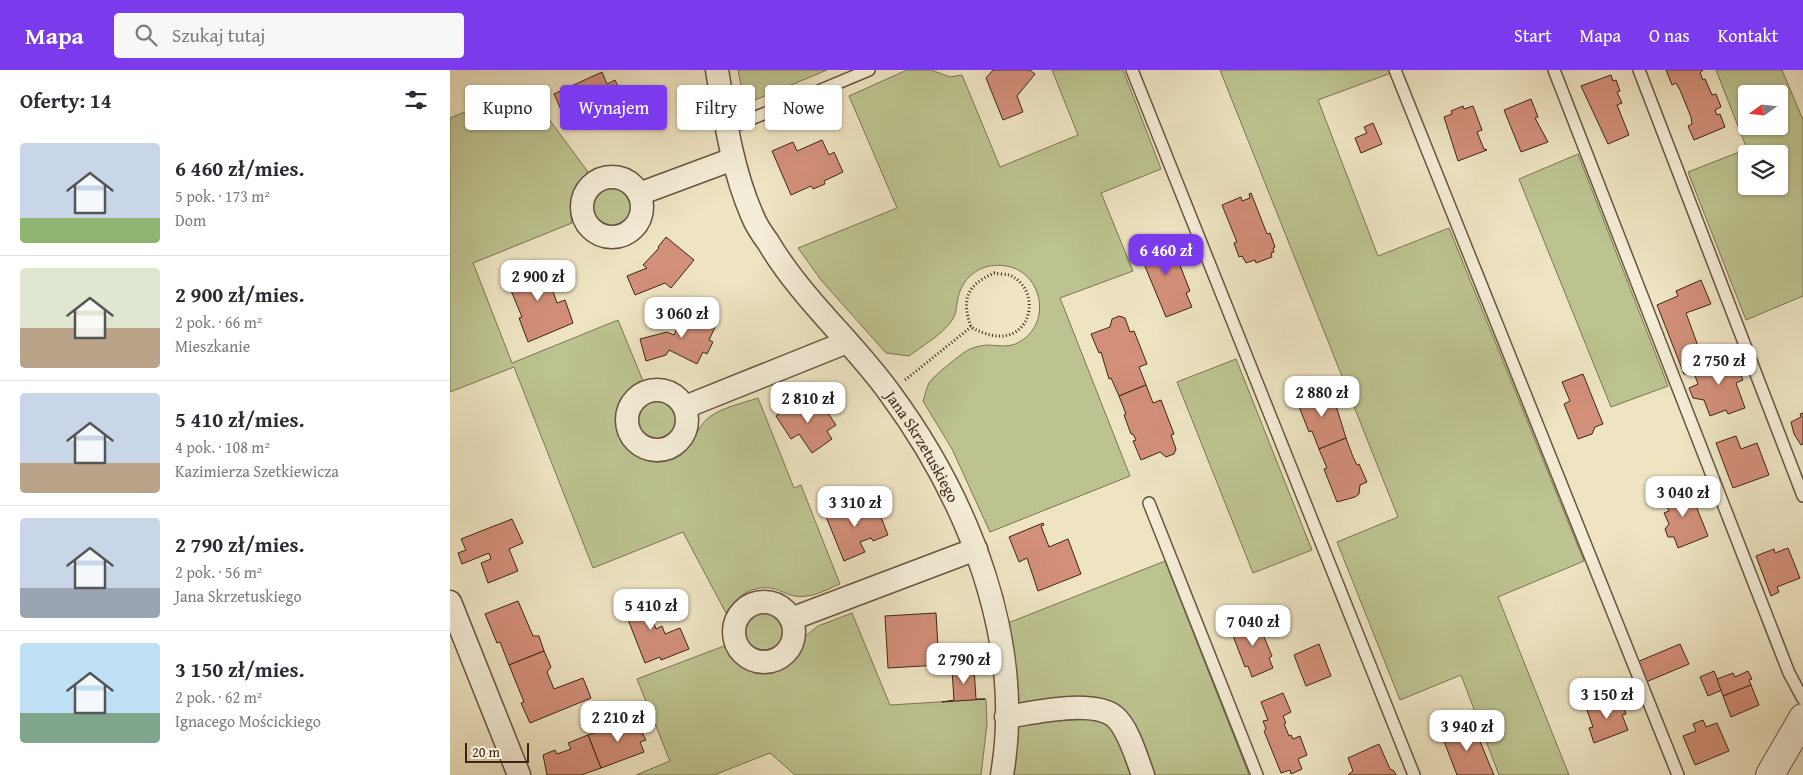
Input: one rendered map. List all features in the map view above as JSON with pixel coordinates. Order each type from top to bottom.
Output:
[{"type":"street","name":"Jana Skrzetuskiego","points":[[717,70],[720,85]]},
{"type":"street","name":"Jana Skrzetuskiego","points":[[727,130],[732,159],[752,216],[780,263],[889,392],[943,476],[976,549],[992,600],[1004,671],[1006,717],[1002,775]]},
{"type":"street","points":[[639,194],[732,159]]},
{"type":"street","points":[[685,407],[847,342]]},
{"type":"street","points":[[791,619],[976,549]]},
{"type":"street","points":[[450,602],[519,775]]},
{"type":"street","points":[[1006,717],[1067,708],[1092,709],[1114,716],[1129,738],[1143,775]]},
{"type":"street","points":[[1770,775],[1803,718]]},
{"type":"lane","points":[[755,117],[869,70]]},
{"type":"lane","points":[[1132,70],[1414,775]]},
{"type":"lane","points":[[1395,70],[1678,775]]},
{"type":"lane","points":[[1554,70],[1789,673],[1803,699]]},
{"type":"lane","points":[[1639,70],[1803,496]]},
{"type":"lane","points":[[1149,503],[1256,775]]},
{"type":"path","points":[[994,273],[1010,276],[1022,286],[1030,302],[1028,319],[1018,332],[1003,337],[985,335],[971,327],[965,312],[967,294],[979,280],[994,273]]},
{"type":"path","points":[[889,392],[971,327]]},
{"type":"green space","points":[[738,70],[827,70],[791,85],[765,85],[765,96],[755,100],[755,85],[741,85]]},
{"type":"green space","points":[[907,70],[931,70],[950,77],[962,75],[1000,167],[1078,135],[1052,70],[1123,70],[1161,169],[1101,193],[1133,271],[1060,298],[1130,476],[990,532],[952,449],[923,401],[931,380],[966,351],[984,345],[1007,346],[1015,344],[1024,339],[1033,330],[1040,308],[1034,286],[1018,270],[998,265],[982,268],[964,283],[958,298],[954,317],[931,341],[909,356],[886,353],[821,280],[798,248],[897,208],[849,96]]},
{"type":"green space","points":[[1220,70],[1390,70],[1391,73],[1318,100],[1378,256],[1449,228],[1584,561],[1498,597],[1569,775],[1499,775],[1461,675],[1400,700],[1337,542],[1398,517]]},
{"type":"green space","points":[[1716,70],[1782,70],[1803,120],[1803,296],[1746,320],[1688,172],[1738,153],[1738,195],[1788,195],[1788,145],[1745,145],[1742,135],[1788,135],[1788,85],[1738,85],[1738,126]]},
{"type":"green space","points":[[465,112],[465,130],[550,130],[550,121],[588,172],[578,183],[572,195],[572,223],[473,263],[512,363],[618,320],[643,381],[623,397],[619,405],[617,425],[624,443],[639,457],[648,461],[658,462],[679,456],[685,451],[704,422],[711,416],[758,398],[794,488],[801,485],[840,584],[815,594],[801,597],[770,588],[756,589],[744,594],[734,602],[726,613],[683,532],[593,568],[514,367],[450,392],[450,118]]},
{"type":"green space","points":[[1578,154],[1668,386],[1611,407],[1519,179]]},
{"type":"green space","points":[[611,187],[625,193],[631,207],[625,221],[611,227],[597,221],[591,207],[597,193]]},
{"type":"green space","points":[[1236,359],[1312,550],[1253,573],[1177,382]]},
{"type":"green space","points":[[657,400],[671,406],[677,420],[671,434],[657,440],[643,434],[637,420],[643,406]]},
{"type":"green space","points":[[1165,561],[1249,775],[1152,775],[1123,716],[1022,705],[1015,699],[1008,623]]},
{"type":"green space","points":[[764,610],[778,616],[784,630],[778,644],[764,650],[750,644],[744,630],[750,616]]},
{"type":"green space","points":[[852,613],[890,705],[986,699],[987,724],[981,775],[795,775],[770,753],[714,775],[636,775],[670,761],[637,679],[724,646],[732,658],[742,666],[764,672],[775,670],[794,659],[800,649],[803,638],[818,626]]},
{"type":"green space","points":[[1093,719],[1109,724],[1116,732],[1133,775],[1011,775],[1014,733],[1020,725],[1031,722]]},
{"type":"building","points":[[993,70],[1030,70],[1035,74],[1017,96],[1023,112],[1003,120],[986,78]]},
{"type":"building","points":[[1666,70],[1703,70],[1700,73],[1703,80],[1705,79],[1712,95],[1716,94],[1721,107],[1715,110],[1717,115],[1720,114],[1725,127],[1694,140],[1688,126],[1692,124],[1691,117],[1680,90],[1676,83],[1672,85]]},
{"type":"building","points":[[602,72],[607,84],[615,80],[618,85],[574,85]]},
{"type":"building","points":[[1611,75],[1613,81],[1616,80],[1620,91],[1617,92],[1622,103],[1617,105],[1629,135],[1608,144],[1581,86]]},
{"type":"building","points":[[560,91],[560,108],[554,94]]},
{"type":"building","points":[[1531,99],[1538,117],[1535,118],[1548,142],[1521,152],[1504,110]]},
{"type":"building","points":[[1463,106],[1464,109],[1473,106],[1482,130],[1477,132],[1484,149],[1487,150],[1458,161],[1444,117],[1452,114],[1451,111]]},
{"type":"building","points":[[1373,123],[1382,144],[1361,153],[1355,138],[1367,133],[1364,127]]},
{"type":"building","points":[[822,140],[829,155],[834,152],[843,172],[824,181],[825,184],[813,189],[811,186],[791,195],[772,151],[793,142],[797,151]]},
{"type":"building","points":[[1251,193],[1267,234],[1270,233],[1275,247],[1273,248],[1274,252],[1271,253],[1272,257],[1256,263],[1255,260],[1246,263],[1242,256],[1239,257],[1234,243],[1237,242],[1222,205],[1241,197],[1242,201],[1250,198],[1249,194]]},
{"type":"building","points":[[1164,236],[1170,251],[1174,250],[1190,291],[1186,293],[1192,307],[1166,317],[1137,247]]},
{"type":"building","points":[[666,237],[694,260],[671,288],[665,283],[635,295],[627,276],[647,268],[643,265],[659,248]]},
{"type":"building","points":[[535,260],[539,268],[546,265],[553,282],[550,283],[557,303],[565,300],[573,323],[528,342],[519,318],[522,317],[507,281],[520,276],[516,267]]},
{"type":"building","points":[[1701,280],[1711,304],[1686,313],[1706,368],[1694,374],[1684,374],[1657,305],[1678,296],[1676,291]]},
{"type":"building","points":[[685,310],[717,323],[709,340],[713,342],[707,354],[703,352],[697,364],[669,350],[666,355],[646,361],[640,339],[667,332],[674,335]]},
{"type":"building","points":[[1119,316],[1125,318],[1130,332],[1134,331],[1147,364],[1139,367],[1146,385],[1119,396],[1111,378],[1109,379],[1101,352],[1099,353],[1091,334],[1110,327],[1112,319]]},
{"type":"building","points":[[1730,352],[1743,380],[1736,383],[1745,408],[1728,414],[1726,410],[1710,416],[1704,400],[1693,398],[1689,388],[1698,384],[1694,373],[1706,368],[1704,363]]},
{"type":"building","points":[[1583,374],[1603,424],[1595,427],[1592,434],[1578,439],[1564,404],[1570,401],[1562,382]]},
{"type":"building","points":[[1146,385],[1153,403],[1161,400],[1174,434],[1171,435],[1176,449],[1174,454],[1166,457],[1160,452],[1141,460],[1133,441],[1136,440],[1133,434],[1131,434],[1119,396]]},
{"type":"building","points":[[1312,390],[1318,390],[1319,393],[1325,395],[1332,393],[1346,438],[1319,449],[1312,431],[1309,432],[1296,399]]},
{"type":"building","points":[[819,400],[836,425],[827,431],[832,439],[812,453],[799,434],[791,439],[776,416],[797,402],[802,411]]},
{"type":"building","points":[[1803,413],[1803,444],[1801,445],[1794,434],[1791,422],[1801,417],[1800,414]]},
{"type":"building","points":[[1736,436],[1741,449],[1757,443],[1769,475],[1733,488],[1716,443]]},
{"type":"building","points":[[1346,438],[1353,457],[1357,465],[1359,464],[1367,482],[1360,485],[1359,494],[1355,497],[1337,502],[1324,469],[1327,468],[1319,449]]},
{"type":"building","points":[[1682,485],[1689,503],[1694,501],[1708,536],[1678,548],[1674,537],[1668,537],[1665,529],[1669,524],[1664,513],[1669,511],[1661,493]]},
{"type":"building","points":[[858,498],[866,512],[877,507],[888,535],[873,541],[871,538],[860,542],[865,552],[844,561],[825,514]]},
{"type":"building","points":[[512,519],[523,543],[509,549],[518,571],[488,583],[481,563],[491,559],[489,553],[462,564],[458,553],[466,550],[461,539]]},
{"type":"building","points":[[1043,523],[1044,525],[1041,526],[1049,547],[1068,539],[1081,574],[1038,591],[1027,558],[1019,562],[1009,537]]},
{"type":"building","points":[[1788,548],[1800,578],[1777,587],[1779,592],[1771,596],[1756,556],[1774,549],[1775,553]]},
{"type":"building","points":[[641,590],[656,629],[662,626],[665,634],[680,628],[689,649],[661,660],[660,657],[645,663],[620,599]]},
{"type":"building","points":[[518,601],[533,636],[539,636],[544,651],[509,665],[500,642],[497,643],[485,614]]},
{"type":"building","points":[[936,613],[939,665],[888,668],[885,616]]},
{"type":"building","points":[[1256,618],[1272,656],[1269,658],[1273,668],[1252,677],[1248,666],[1245,667],[1230,628]]},
{"type":"building","points":[[1319,644],[1331,676],[1306,686],[1294,655]]},
{"type":"building","points":[[1680,644],[1689,664],[1646,682],[1637,662]]},
{"type":"building","points":[[544,651],[551,667],[547,672],[554,689],[583,678],[591,698],[530,723],[521,703],[524,702],[509,665]]},
{"type":"building","points":[[974,668],[976,699],[985,699],[942,702],[954,700],[952,670]]},
{"type":"building","points":[[1714,671],[1722,690],[1708,696],[1700,677]]},
{"type":"building","points":[[1748,671],[1752,679],[1749,680],[1751,685],[1723,696],[1717,679],[1733,673],[1735,677]]},
{"type":"building","points":[[1751,685],[1759,705],[1731,717],[1723,696]]},
{"type":"building","points":[[1283,693],[1291,712],[1283,716],[1286,723],[1284,724],[1289,736],[1291,735],[1293,739],[1300,736],[1307,755],[1298,759],[1302,769],[1291,774],[1290,770],[1281,773],[1264,731],[1266,729],[1263,721],[1268,720],[1261,702]]},
{"type":"building","points":[[1620,697],[1626,714],[1622,715],[1628,730],[1594,743],[1589,728],[1593,727],[1587,710]]},
{"type":"building","points":[[634,718],[646,740],[640,742],[644,752],[601,768],[588,735],[607,728],[609,733],[624,727],[622,723]]},
{"type":"building","points":[[1703,720],[1706,727],[1717,723],[1729,751],[1695,765],[1683,736],[1696,731],[1693,724]]},
{"type":"building","points":[[1473,724],[1494,775],[1457,775],[1442,736]]},
{"type":"building","points":[[588,735],[601,768],[581,775],[547,775],[543,755],[555,750],[557,754],[571,749],[568,743]]},
{"type":"building","points":[[1379,744],[1390,769],[1396,775],[1348,775],[1353,771],[1348,758]]}]
